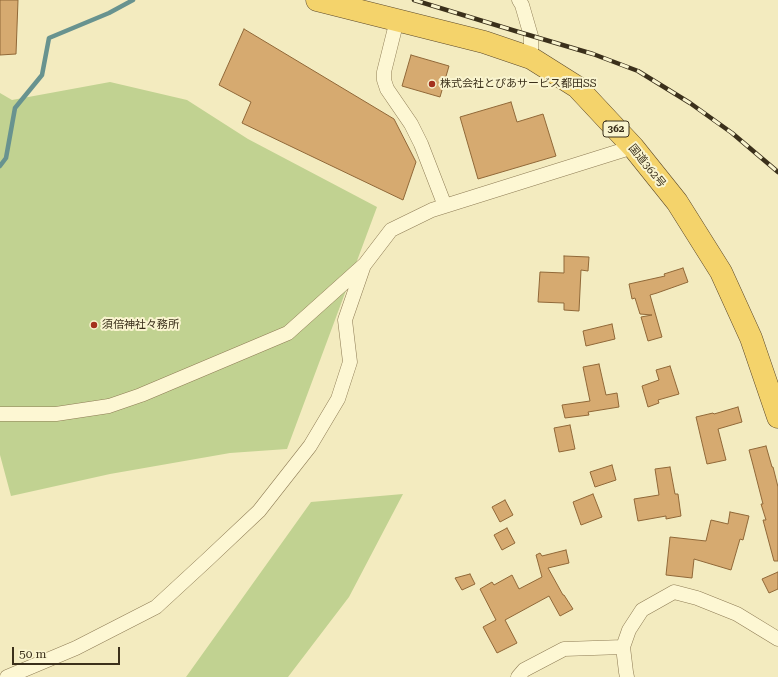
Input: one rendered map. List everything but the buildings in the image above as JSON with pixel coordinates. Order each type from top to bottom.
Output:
[{"type":"highway","name":"国道362号","points":[[317,0],[484,42],[531,58],[577,87],[633,147],[677,202],[721,272],[751,338],[778,417]]},
{"type":"street","points":[[519,0],[522,5],[531,36],[531,58]]},
{"type":"street","points":[[397,20],[384,72],[384,80],[387,89],[399,106],[421,144],[445,206]]},
{"type":"street","points":[[0,414],[56,414],[109,406],[141,395],[288,333],[365,264],[391,230],[432,210],[633,147]]},
{"type":"street","points":[[7,677],[76,648],[156,607],[259,511],[310,446],[338,399],[350,362],[345,320],[365,264]]},
{"type":"street","points":[[627,677],[623,648],[629,630],[642,610],[674,592],[696,598],[737,614],[778,639]]},
{"type":"street","points":[[518,677],[524,670],[564,649],[623,648]]},
{"type":"green space","points":[[110,82],[187,100],[248,139],[377,207],[287,449],[230,453],[110,474],[11,496],[0,455],[0,93],[12,100]]},
{"type":"green space","points":[[403,494],[349,597],[288,677],[186,677],[311,502]]},
{"type":"waterway","points":[[0,166],[6,158],[15,108],[42,75],[49,38],[109,13],[133,0]]},
{"type":"railway","points":[[414,0],[593,54],[638,71],[690,103],[732,133],[778,172]]},
{"type":"place","name":"株式会社とぴあサービス都田SS","points":[[432,84]]},
{"type":"place","name":"須倍神社々務所","points":[[94,325]]}]
